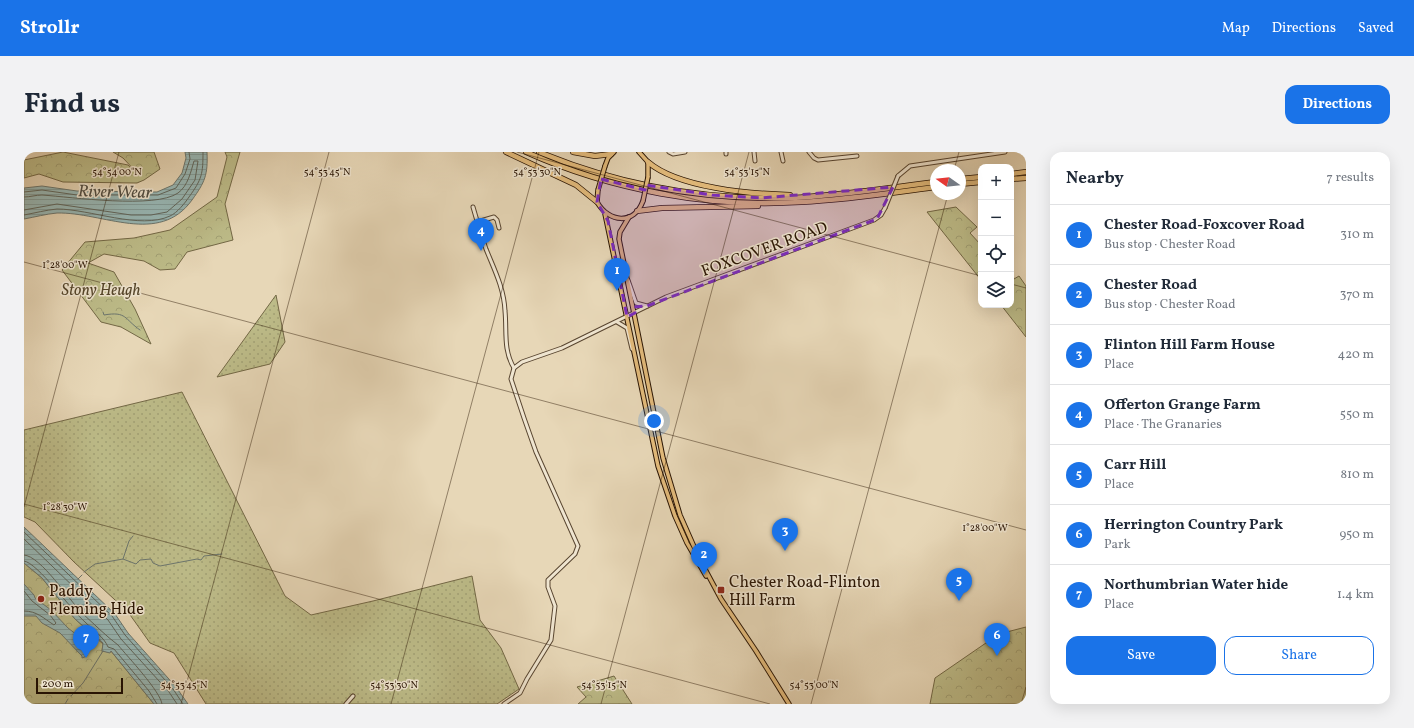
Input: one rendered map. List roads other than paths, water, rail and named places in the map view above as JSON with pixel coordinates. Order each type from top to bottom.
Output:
[{"type":"highway","points":[[506,152],[576,185],[597,202]]},
{"type":"highway","points":[[526,152],[597,178],[657,192],[718,201],[801,202]]},
{"type":"highway","points":[[539,152],[621,180],[685,192],[761,198],[824,195],[930,183]]},
{"type":"highway","points":[[573,152],[595,156],[613,153]]},
{"type":"highway","points":[[648,162],[665,174],[728,190],[778,194],[824,195]]},
{"type":"highway","points":[[1014,174],[1026,172]]},
{"type":"highway","points":[[966,178],[978,177]]},
{"type":"highway","points":[[1014,179],[1026,178]]},
{"type":"highway","points":[[966,183],[978,182]]},
{"type":"highway","points":[[637,212],[662,208],[779,205],[930,188]]},
{"type":"main road","points":[[640,152],[648,162],[648,177],[643,201],[637,212],[629,218],[620,232],[619,239],[635,313],[653,410],[671,488],[690,541],[720,597]]},
{"type":"main road","points":[[613,153],[605,166],[598,190],[597,202],[605,214],[655,452],[667,494],[687,543],[704,573],[789,704]]},
{"type":"main road","points":[[605,214],[612,217],[629,218]]},
{"type":"street","points":[[669,152],[676,154],[685,152]]},
{"type":"street","points":[[754,152],[756,161]]},
{"type":"street","points":[[781,152],[783,161]]},
{"type":"street","points":[[809,152],[818,160],[857,156]]},
{"type":"street","name":"FOXCOVER ROAD","points":[[514,368],[522,362],[562,348],[666,297],[874,220],[881,216],[898,176],[910,166],[1005,152]]},
{"type":"street","points":[[473,207],[486,250],[503,292],[507,353],[514,368],[511,379],[536,452],[578,546],[575,554],[548,580],[548,587],[555,606],[551,640],[520,693],[504,704]]},
{"type":"street","points":[[477,222],[494,217],[497,220],[499,228]]},
{"type":"street","points":[[628,278],[636,303],[640,306],[647,306]]},
{"type":"street","points":[[617,322],[627,328],[636,362]]},
{"type":"street","points":[[346,704],[353,696]]},
{"type":"water","points":[[185,152],[207,152],[205,178],[192,200],[179,214],[163,221],[147,224],[129,223],[75,214],[57,213],[24,219],[24,188],[42,186],[77,191],[157,192],[173,185],[182,173],[186,158]]},
{"type":"water","points":[[24,527],[115,614],[128,633],[176,687],[188,704],[154,704],[111,651],[110,653],[102,651],[103,643],[75,619],[42,578],[24,563]]},
{"type":"water","points":[[24,584],[35,598],[51,610],[77,635],[85,647],[87,656],[82,658],[82,656],[60,633],[42,623],[36,616],[24,616]]},
{"type":"waterway","points":[[103,312],[104,315],[121,315],[140,330]]},
{"type":"waterway","points":[[123,559],[129,541],[133,536]]},
{"type":"waterway","points":[[84,572],[95,564],[123,559],[136,564],[140,560],[151,559],[153,563],[160,566],[197,559],[201,560],[204,556],[222,554]]},
{"type":"waterway","points":[[78,579],[82,575]]},
{"type":"waterway","points":[[71,696],[83,683],[103,651]]},
{"type":"waterway","points":[[65,704],[68,699]]},
{"type":"place","name":"Offerton Grange Farm","points":[[481,251]]},
{"type":"place","name":"Chester Road-Foxcover Road","points":[[617,291]]},
{"type":"place","name":"Flinton Hill Farm House","points":[[785,551]]},
{"type":"place","name":"Chester Road","points":[[704,575]]},
{"type":"place","name":"Chester Road-Flinton Hill Farm","points":[[721,590]]},
{"type":"place","name":"Paddy Fleming Hide","points":[[41,599]]},
{"type":"place","name":"Carr Hill","points":[[959,601]]},
{"type":"place","name":"Herrington Country Park","points":[[997,656]]},
{"type":"place","name":"Northumbrian Water hide","points":[[86,658]]},
{"type":"water label","name":"River Wear","points":[[115,191]]},
{"type":"park label","name":"Stony Heugh","points":[[101,289]]}]
